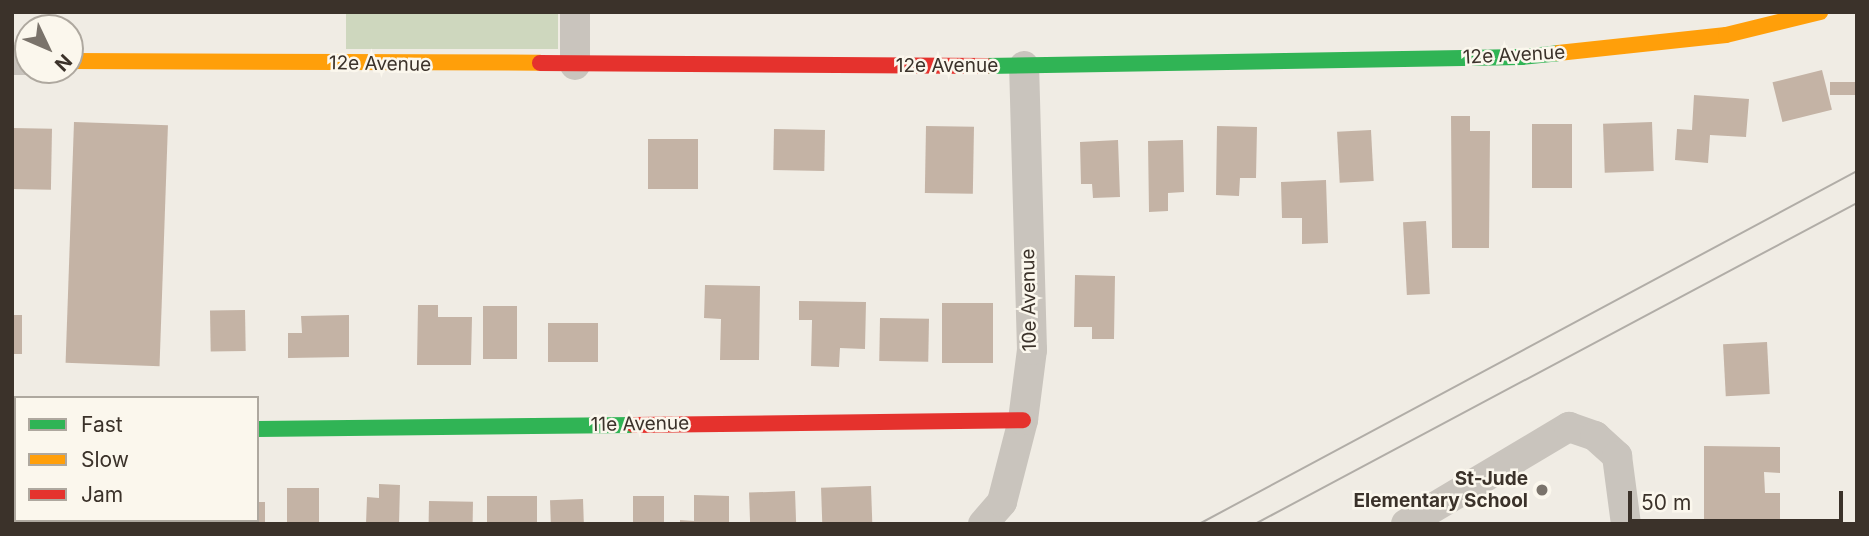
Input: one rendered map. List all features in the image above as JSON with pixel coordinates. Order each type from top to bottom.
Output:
[{"type":"street","points":[[575,12],[575,65]]},
{"type":"street","name":"12e Avenue","points":[[84,61],[1024,66],[1522,57],[1726,36],[1820,12]]},
{"type":"street","name":"10e Avenue","points":[[983,524],[1002,502],[1023,420],[1032,349],[1024,66]]},
{"type":"street","name":"11e Avenue","points":[[259,429],[1023,420]]},
{"type":"street","points":[[1406,524],[1569,427],[1595,436],[1617,456],[1626,524]]},
{"type":"green space","points":[[346,12],[558,12],[558,49],[346,49]]},
{"type":"building","points":[[1822,70],[1832,110],[1782,122],[1773,82]]},
{"type":"building","points":[[1830,82],[1857,82],[1857,95],[1830,95]]},
{"type":"building","points":[[1694,95],[1749,99],[1746,137],[1710,135],[1708,163],[1675,160],[1677,129],[1692,130]]},
{"type":"building","points":[[1451,116],[1470,116],[1470,131],[1490,131],[1489,248],[1452,248]]},
{"type":"building","points":[[74,122],[168,125],[160,366],[66,363]]},
{"type":"building","points":[[1652,122],[1654,171],[1605,173],[1603,124]]},
{"type":"building","points":[[1532,124],[1572,124],[1572,188],[1532,188]]},
{"type":"building","points":[[926,126],[974,127],[973,194],[925,193]]},
{"type":"building","points":[[1217,126],[1257,127],[1256,178],[1240,178],[1239,196],[1216,195]]},
{"type":"building","points":[[12,128],[52,129],[51,190],[12,189]]},
{"type":"building","points":[[774,129],[825,130],[824,171],[773,170]]},
{"type":"building","points":[[1371,130],[1374,181],[1340,183],[1337,132]]},
{"type":"building","points":[[648,139],[698,139],[698,189],[648,189]]},
{"type":"building","points":[[1118,140],[1120,197],[1093,198],[1092,184],[1081,184],[1080,142]]},
{"type":"building","points":[[1183,140],[1184,192],[1168,193],[1168,211],[1149,212],[1148,141]]},
{"type":"building","points":[[1326,180],[1328,243],[1302,244],[1302,218],[1282,218],[1281,182]]},
{"type":"building","points":[[1426,221],[1430,294],[1407,295],[1403,222]]},
{"type":"building","points":[[1075,275],[1115,276],[1114,339],[1092,339],[1092,327],[1074,327]]},
{"type":"building","points":[[705,285],[760,286],[759,360],[720,360],[721,319],[704,318]]},
{"type":"building","points":[[799,301],[866,302],[865,349],[840,348],[839,367],[811,366],[812,320],[799,320]]},
{"type":"building","points":[[942,303],[993,303],[993,363],[942,363]]},
{"type":"building","points":[[418,305],[438,305],[438,317],[472,317],[471,365],[417,365]]},
{"type":"building","points":[[483,306],[517,306],[517,359],[483,359]]},
{"type":"building","points":[[245,310],[246,351],[211,352],[210,311]]},
{"type":"building","points":[[12,315],[22,315],[22,354],[12,354]]},
{"type":"building","points":[[349,315],[349,357],[288,358],[288,333],[302,333],[301,316]]},
{"type":"building","points":[[880,318],[929,319],[928,362],[879,361]]},
{"type":"building","points":[[548,323],[598,323],[598,362],[548,362]]},
{"type":"building","points":[[1767,342],[1770,394],[1726,396],[1723,344]]},
{"type":"building","points":[[1704,446],[1780,447],[1780,473],[1764,472],[1765,493],[1780,493],[1780,519],[1704,519]]},
{"type":"building","points":[[379,484],[400,485],[399,524],[366,524],[367,497],[379,498]]},
{"type":"building","points":[[871,486],[872,524],[822,524],[821,488]]},
{"type":"building","points":[[287,488],[319,488],[319,524],[287,524]]},
{"type":"building","points":[[795,491],[796,524],[750,524],[749,493]]},
{"type":"building","points":[[694,495],[729,496],[729,524],[680,524],[680,520],[694,521]]},
{"type":"building","points":[[487,496],[537,496],[537,524],[487,524]]},
{"type":"building","points":[[633,496],[664,496],[664,524],[633,524]]},
{"type":"building","points":[[583,499],[584,524],[551,524],[550,500]]},
{"type":"building","points":[[429,501],[473,502],[473,524],[429,524]]},
{"type":"building","points":[[259,502],[265,502],[265,524],[227,524],[259,522]]},
{"type":"building","points":[[36,522],[77,522],[77,524]]},
{"type":"building","points":[[89,522],[171,522],[171,524]]},
{"type":"tram line","points":[[1199,524],[1857,171]]},
{"type":"tram line","points":[[1255,524],[1857,203]]},
{"type":"traffic: fast","points":[[986,66],[1522,57],[1558,53]]},
{"type":"traffic: fast","points":[[259,429],[634,425]]},
{"type":"traffic: slow","points":[[1558,53],[1726,35],[1820,12]]},
{"type":"traffic: slow","points":[[84,61],[540,63]]},
{"type":"traffic: jam","points":[[540,63],[986,66]]},
{"type":"traffic: jam","points":[[634,425],[1023,420]]},
{"type":"place","name":"St-Jude Elementary School","points":[[1542,490]]}]
